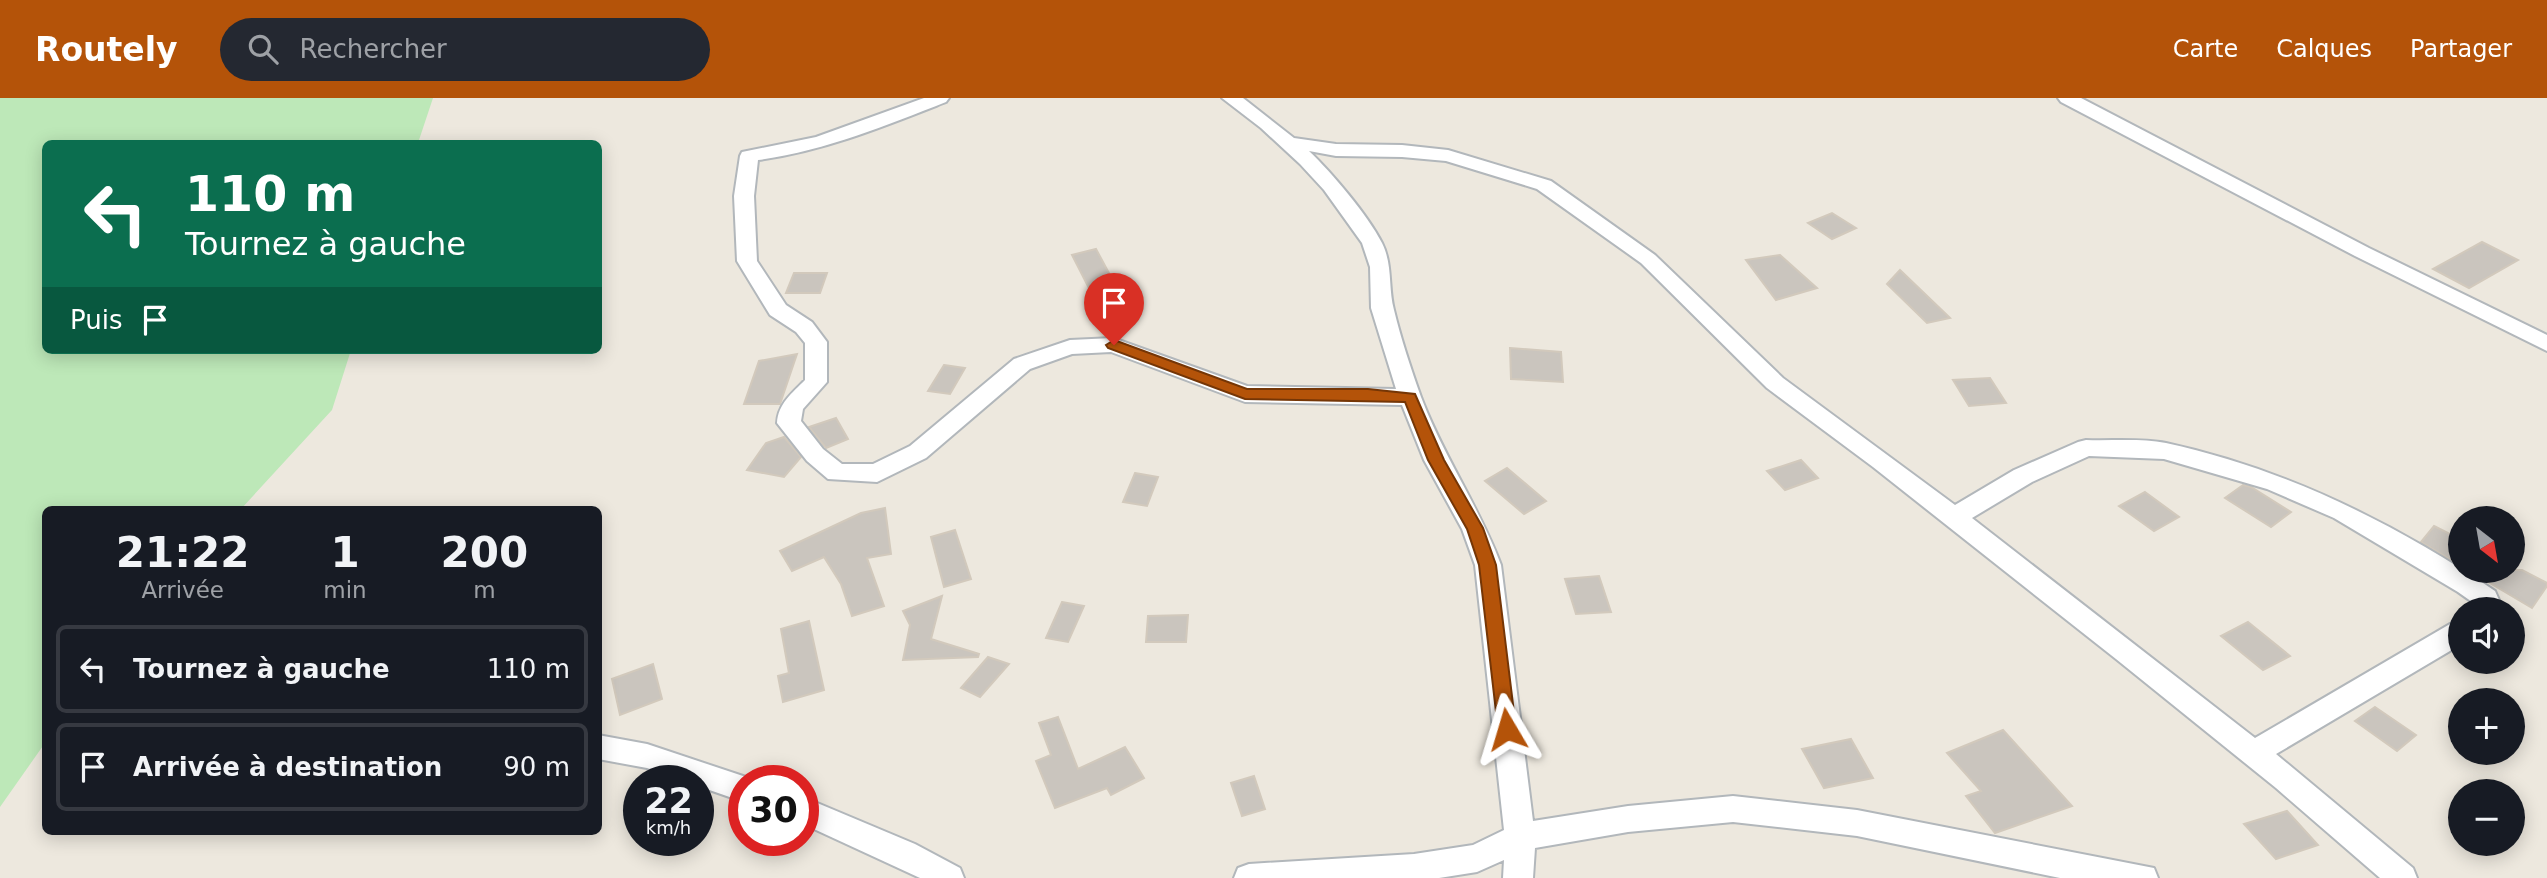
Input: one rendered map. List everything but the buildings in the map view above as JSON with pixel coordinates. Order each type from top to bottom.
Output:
[{"type":"street","points":[[940,98],[844,135],[783,152],[749,156],[744,196],[747,261],[778,310],[804,327],[816,342],[816,382],[791,408],[789,423],[828,467],[837,472],[856,474],[877,473],[896,465],[918,452],[1022,364],[1070,347],[1114,345],[1245,394],[1368,394],[1410,397]]},
{"type":"street","points":[[1231,98],[1268,124],[1307,160],[1331,186],[1372,243],[1380,267],[1382,308],[1410,397],[1436,460],[1475,528],[1488,565],[1520,837],[1518,878]]},
{"type":"street","points":[[2067,98],[2362,252],[2547,344]]},
{"type":"street","points":[[1285,142],[1336,150],[1402,151],[1448,156],[1544,185],[1648,259],[1775,383],[1882,461],[2254,753],[2402,878]]},
{"type":"street","points":[[1952,518],[2023,476],[2086,448],[2164,451],[2275,483],[2343,512],[2485,597]]},
{"type":"street","points":[[2254,753],[2448,639]]},
{"type":"street","points":[[602,748],[647,756],[728,784]]},
{"type":"street","points":[[1249,878],[1414,868],[1477,858],[1520,837],[1628,819],[1733,809],[1857,823],[2074,867],[2143,878]]},
{"type":"street","points":[[819,817],[904,854],[949,878]]},
{"type":"green space","points":[[0,98],[433,98],[419,140],[42,140],[42,354],[350,354],[332,410],[244,506],[42,506],[42,747],[0,807]]},
{"type":"route","points":[[1114,345],[1245,394],[1368,394],[1410,397],[1436,460],[1475,528],[1488,565],[1507,729]]}]
